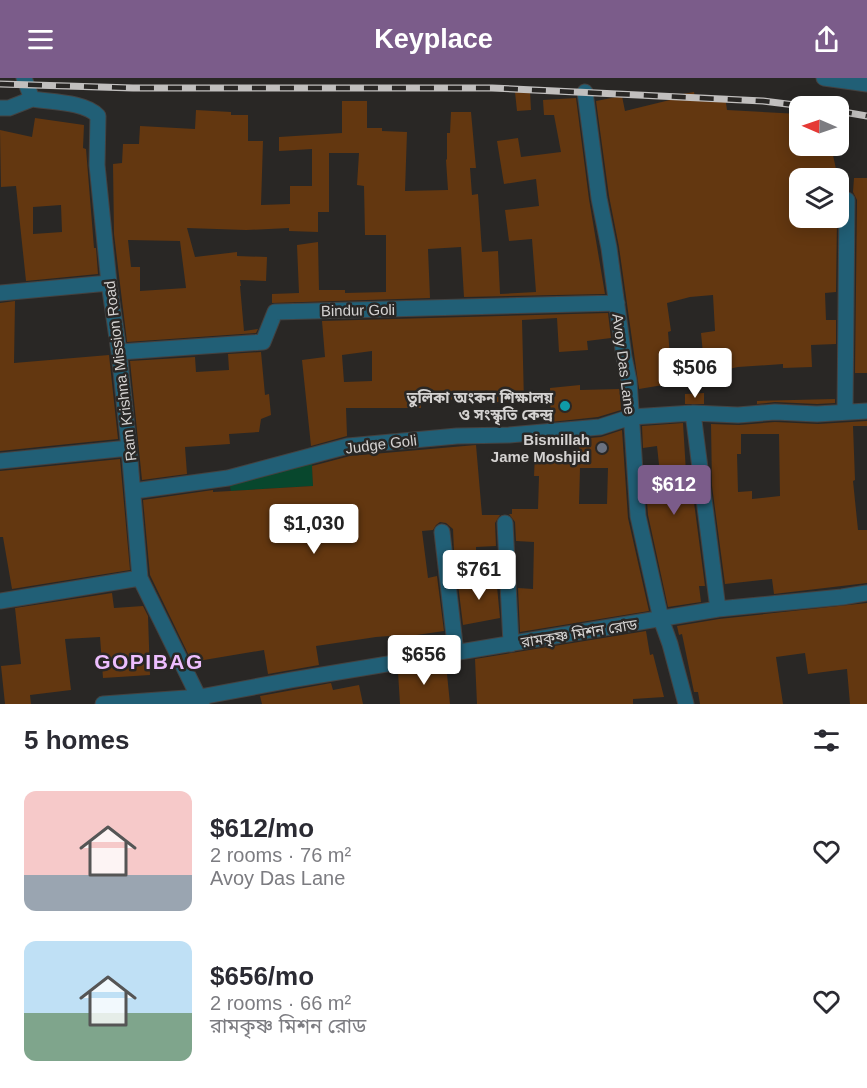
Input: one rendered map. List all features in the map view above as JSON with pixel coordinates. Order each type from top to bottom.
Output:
[{"type":"street","points":[[0,108],[9,108],[32,99],[24,78]]},
{"type":"street","points":[[824,78],[867,84]]},
{"type":"street","name":"Avoy Das Lane","points":[[585,92],[599,198],[629,381],[638,516],[661,619],[686,704]]},
{"type":"street","name":"Ram Krishna Mission Road","points":[[32,99],[82,106],[93,110],[98,116],[97,165],[134,491],[140,578],[201,701]]},
{"type":"street","points":[[845,411],[848,228]]},
{"type":"street","points":[[0,294],[109,283]]},
{"type":"street","name":"Bindur Goli","points":[[119,352],[263,342],[275,312],[617,303]]},
{"type":"street","name":"Judge Goli","points":[[134,491],[228,478],[348,446],[600,427],[632,417],[693,413],[738,415],[775,412],[818,414],[867,411]]},
{"type":"street","points":[[693,413],[718,609]]},
{"type":"street","points":[[0,461],[129,448]]},
{"type":"street","points":[[505,523],[511,644]]},
{"type":"street","points":[[442,532],[456,653]]},
{"type":"street","points":[[0,601],[140,578]]},
{"type":"street","name":"রামকৃষ্ণ মিশন রোড","points":[[103,704],[201,701],[291,680],[718,609],[867,593]]},
{"type":"green space","points":[[312,456],[313,486],[231,491],[228,478]]},
{"type":"building","points":[[530,91],[531,110],[517,111],[515,92]]},
{"type":"building","points":[[694,92],[695,97],[725,96],[727,110],[789,113],[789,156],[833,156],[836,168],[789,168],[789,228],[837,228],[836,292],[825,293],[826,320],[836,320],[836,344],[811,345],[812,367],[783,368],[783,364],[738,367],[705,374],[701,333],[715,331],[713,295],[690,297],[667,303],[671,331],[668,332],[670,356],[663,356],[669,384],[639,389],[596,101],[622,96],[625,111],[678,98],[677,95]]},
{"type":"building","points":[[576,98],[589,199],[605,294],[464,297],[461,247],[428,249],[430,298],[272,303],[272,294],[299,293],[297,245],[318,242],[319,290],[345,290],[345,293],[386,292],[386,235],[365,235],[364,186],[357,185],[359,153],[329,153],[329,212],[318,212],[318,232],[289,231],[289,228],[246,230],[187,228],[195,257],[237,252],[237,256],[267,257],[266,281],[240,280],[244,331],[258,329],[256,333],[127,342],[114,234],[113,164],[122,163],[123,144],[139,144],[140,126],[195,129],[196,110],[248,115],[248,141],[263,141],[261,205],[290,204],[290,186],[312,186],[312,149],[279,151],[279,137],[342,133],[342,101],[367,101],[367,128],[407,132],[405,191],[448,190],[447,133],[450,133],[451,112],[471,112],[476,168],[470,168],[472,195],[478,194],[482,252],[498,251],[500,294],[536,292],[532,239],[509,241],[505,210],[539,206],[536,179],[504,184],[497,141],[518,138],[521,157],[561,152],[554,115],[544,115],[543,100]],"holes":[[[128,240],[180,241],[186,288],[140,291],[140,267],[131,267]]]},
{"type":"building","points":[[35,118],[84,125],[83,148],[86,149],[98,274],[26,281],[16,186],[1,187],[0,130],[32,137]],"holes":[[[61,205],[62,232],[33,234],[33,207]]]},
{"type":"building","points":[[854,178],[867,178],[867,373],[855,373],[857,200],[853,192]]},
{"type":"building","points":[[15,301],[14,363],[109,355],[118,439],[0,451],[0,303]]},
{"type":"building","points":[[608,313],[611,338],[587,341],[588,350],[559,352],[557,318],[522,320],[524,402],[488,402],[488,399],[421,400],[421,408],[346,408],[347,436],[311,446],[302,360],[325,357],[322,321]],"holes":[[[372,351],[372,381],[344,382],[342,355]]]},
{"type":"building","points":[[261,352],[265,395],[269,394],[271,415],[261,419],[259,432],[229,434],[230,444],[185,447],[187,474],[142,480],[130,361],[195,357],[196,372],[229,370],[228,354]]},
{"type":"building","points":[[580,385],[580,390],[620,389],[621,410],[598,417],[551,422],[550,388]]},
{"type":"building","points":[[704,393],[704,404],[685,404],[685,394]]},
{"type":"building","points":[[835,399],[835,403],[757,404],[757,401]]},
{"type":"building","points":[[867,421],[867,426],[853,426],[855,480],[853,481],[858,530],[867,530],[867,583],[774,594],[772,579],[725,584],[712,486],[711,424],[739,425],[775,422],[818,424]],"holes":[[[741,434],[779,434],[780,496],[752,499],[752,491],[738,492],[737,454],[741,454]]]},
{"type":"building","points":[[683,423],[686,472],[690,472],[705,586],[699,586],[701,602],[668,607],[648,515],[645,475],[660,474],[657,446],[643,448],[642,426]]},
{"type":"building","points":[[622,430],[628,518],[649,611],[520,632],[518,588],[533,589],[534,542],[516,541],[515,522],[509,514],[512,514],[512,509],[538,509],[539,476],[534,476],[535,454],[579,455],[579,439],[601,437]],"holes":[[[580,468],[608,468],[607,504],[579,504]]]},
{"type":"building","points":[[476,445],[482,515],[500,515],[495,523],[496,546],[454,551],[453,529],[446,523],[440,522],[433,530],[422,531],[428,578],[437,576],[444,631],[403,637],[402,635],[376,637],[316,646],[319,665],[268,674],[264,650],[192,662],[150,575],[143,500],[213,490],[213,492],[313,486],[312,466],[350,456]]},
{"type":"building","points":[[120,459],[130,570],[12,589],[3,537],[0,537],[0,471]]},
{"type":"building","points":[[496,576],[500,618],[463,625],[458,584]]},
{"type":"building","points":[[112,593],[114,608],[143,606],[148,616],[150,675],[103,678],[100,637],[65,639],[71,690],[30,695],[31,704],[5,704],[1,666],[21,664],[15,608]]},
{"type":"building","points":[[867,603],[867,704],[850,704],[847,669],[808,674],[805,653],[776,657],[783,704],[700,704],[698,692],[694,692],[682,634],[679,635],[677,626],[719,619]]},
{"type":"building","points":[[646,631],[650,655],[653,654],[664,697],[633,699],[633,704],[477,704],[475,659]]},
{"type":"building","points":[[446,664],[450,704],[400,704],[398,672]]},
{"type":"building","points":[[331,683],[333,690],[359,685],[363,704],[262,704],[260,696]]},
{"type":"railway","points":[[0,84],[133,88],[492,88],[763,101],[789,104]]},
{"type":"railway","points":[[849,113],[867,116]]},
{"type":"place","name":"তুলিকা অংকন শিক্ষালয় ও সংস্কৃতি কেন্দ্র","points":[[565,406]]},
{"type":"place","name":"Bismillah Jame Moshjid","points":[[602,448]]},
{"type":"district","name":"GOPIBAG","points":[[149,661]]}]
